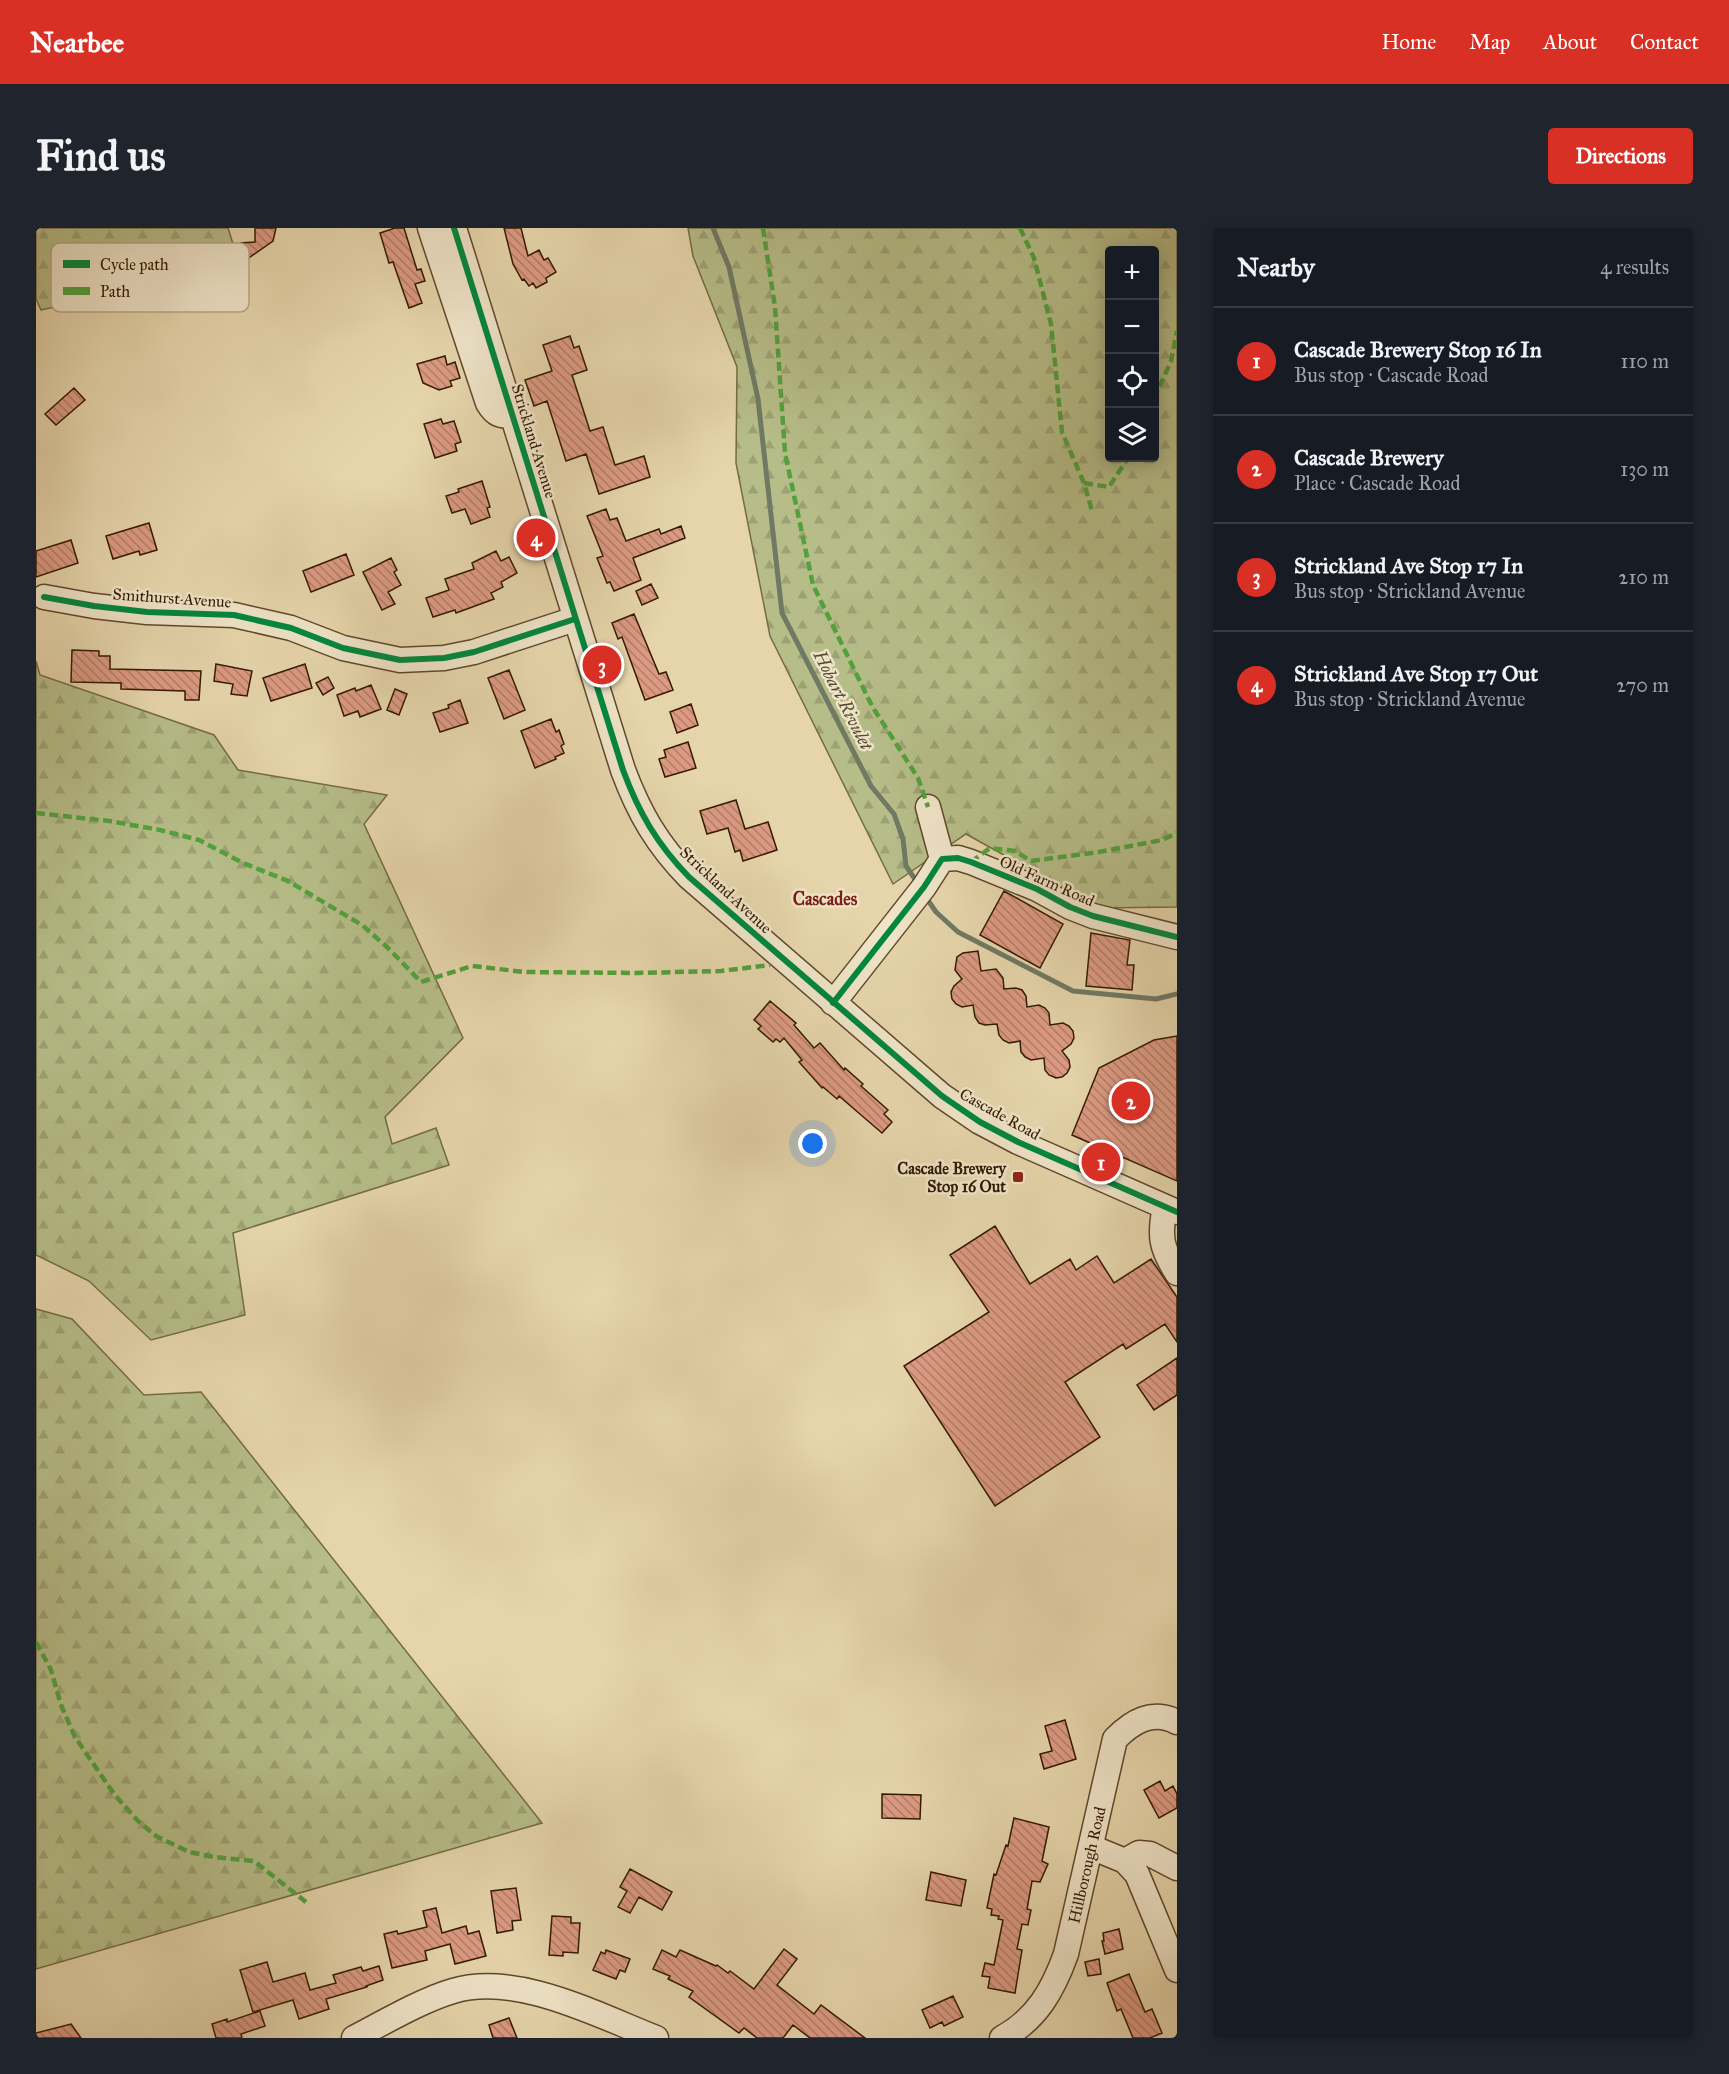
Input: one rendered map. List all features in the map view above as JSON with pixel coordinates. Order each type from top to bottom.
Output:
[{"type":"street","name":"Strickland Avenue","points":[[430,228],[488,403],[493,413],[513,416]]},
{"type":"street","name":"Strickland Avenue","points":[[454,228],[575,619],[635,802],[650,829],[671,858],[689,877],[833,1003]]},
{"type":"street","name":"Smithurst Avenue","points":[[44,597],[147,612],[234,615],[291,628],[343,648],[400,660],[444,658],[474,652],[575,619]]},
{"type":"street","points":[[833,1003],[918,895],[942,859],[928,807]]},
{"type":"street","name":"Old Farm Road","points":[[942,859],[958,858],[971,862],[1037,889],[1070,907],[1093,916],[1177,937]]},
{"type":"street","name":"Cascade Road","points":[[833,1003],[942,1096],[980,1122],[1018,1143],[1171,1210]]},
{"type":"street","points":[[1171,1210],[1161,1226],[1162,1242],[1166,1257],[1177,1274]]},
{"type":"street","name":"Hillborough Road","points":[[1002,2038],[1026,2022],[1039,2009],[1059,1975],[1091,1847],[1114,1739],[1129,1725],[1142,1718],[1159,1716],[1177,1722]]},
{"type":"street","points":[[1091,1847],[1125,1861],[1137,1874],[1177,1970]]},
{"type":"street","points":[[1125,1861],[1139,1853],[1150,1854],[1177,1868]]},
{"type":"street","points":[[354,2038],[438,1996],[455,1990],[482,1987],[517,1989],[545,1995],[656,2038]]},
{"type":"green space","points":[[36,228],[228,228],[233,243],[51,243],[51,308],[41,310],[36,299]]},
{"type":"green space","points":[[688,228],[1177,228],[1177,907],[1099,908],[966,834],[893,884],[770,636],[736,463],[737,367],[693,256]]},
{"type":"green space","points":[[36,661],[40,675],[214,735],[238,770],[387,795],[364,824],[463,1038],[385,1117],[392,1144],[436,1128],[449,1165],[233,1233],[245,1315],[151,1340],[89,1281],[36,1255]]},
{"type":"green space","points":[[36,1309],[72,1319],[144,1395],[201,1392],[542,1823],[36,1969]]},
{"type":"building","points":[[255,228],[276,228],[273,241],[249,258],[249,243],[241,243],[255,242]]},
{"type":"building","points":[[395,228],[404,228],[417,270],[421,269],[425,281],[415,284],[422,303],[409,308],[393,262],[389,263],[380,233]]},
{"type":"building","points":[[504,228],[521,228],[528,256],[539,250],[544,260],[548,258],[556,272],[546,278],[547,282],[536,288],[533,283],[529,286],[524,279],[522,280],[513,264]]},
{"type":"building","points":[[570,336],[574,348],[579,346],[587,370],[572,375],[590,431],[603,427],[615,465],[644,456],[650,477],[599,494],[586,454],[566,461],[547,401],[534,406],[525,380],[552,371],[543,345]]},
{"type":"building","points":[[445,356],[447,365],[455,362],[460,378],[450,381],[452,386],[439,390],[423,383],[417,364]]},
{"type":"building","points":[[74,388],[85,400],[56,425],[45,414]]},
{"type":"building","points":[[441,419],[443,424],[454,421],[461,442],[455,444],[457,451],[435,458],[424,424]]},
{"type":"building","points":[[482,481],[490,507],[487,508],[490,517],[471,524],[465,509],[452,513],[446,496],[459,492],[458,489]]},
{"type":"building","points":[[606,509],[610,520],[617,518],[626,541],[659,529],[661,534],[681,526],[685,538],[633,558],[641,580],[614,591],[610,582],[607,583],[597,558],[603,556],[587,516]]},
{"type":"building","points":[[149,523],[157,550],[140,555],[139,551],[113,559],[106,536]]},
{"type":"building","points":[[71,540],[78,563],[36,577],[36,551]]},
{"type":"building","points":[[496,551],[501,561],[509,557],[517,573],[501,582],[503,587],[491,593],[494,599],[456,613],[455,610],[433,617],[426,598],[449,590],[445,579],[474,569],[472,563]]},
{"type":"building","points":[[346,554],[354,575],[311,592],[303,571]]},
{"type":"building","points":[[391,558],[397,570],[394,572],[401,585],[388,592],[395,604],[382,610],[363,572]]},
{"type":"building","points":[[651,584],[658,598],[642,605],[636,591]]},
{"type":"building","points":[[634,614],[659,674],[666,672],[673,690],[645,700],[622,637],[618,639],[612,623]]},
{"type":"building","points":[[72,650],[99,651],[99,656],[110,656],[110,669],[201,671],[199,700],[185,700],[185,691],[121,689],[121,683],[71,682]]},
{"type":"building","points":[[216,664],[252,671],[247,696],[231,694],[233,684],[214,681]]},
{"type":"building","points":[[305,664],[312,688],[271,701],[263,678]]},
{"type":"building","points":[[509,670],[525,710],[504,719],[488,678]]},
{"type":"building","points":[[328,677],[334,688],[323,695],[316,683]]},
{"type":"building","points":[[371,685],[381,709],[360,717],[358,711],[344,716],[337,695]]},
{"type":"building","points":[[395,689],[407,694],[399,715],[387,710]]},
{"type":"building","points":[[460,700],[468,723],[440,732],[433,713],[449,708],[448,705]]},
{"type":"building","points":[[691,704],[698,725],[677,733],[670,712]]},
{"type":"building","points":[[551,719],[556,732],[559,730],[564,744],[561,746],[564,753],[535,768],[521,731]]},
{"type":"building","points":[[688,742],[696,768],[665,777],[659,759],[666,757],[664,750]]},
{"type":"building","points":[[736,800],[745,829],[768,822],[777,850],[743,861],[740,850],[735,852],[728,828],[707,834],[700,811]]},
{"type":"building","points":[[1004,891],[1063,924],[1040,968],[980,935]]},
{"type":"building","points":[[1091,933],[1130,940],[1127,965],[1134,965],[1132,990],[1086,986]]},
{"type":"building","points":[[978,951],[981,971],[996,969],[1003,978],[1004,989],[1022,990],[1026,996],[1027,1007],[1039,1005],[1045,1008],[1049,1013],[1050,1025],[1063,1023],[1073,1031],[1074,1038],[1071,1044],[1062,1051],[1069,1060],[1070,1067],[1062,1077],[1056,1078],[1049,1075],[1045,1070],[1044,1058],[1031,1060],[1025,1057],[1021,1052],[1020,1041],[1009,1043],[1003,1040],[999,1035],[997,1024],[979,1023],[975,1017],[973,1005],[962,1007],[952,999],[951,992],[954,986],[962,979],[955,970],[957,957],[963,953]]},
{"type":"building","points":[[770,1001],[796,1023],[794,1025],[814,1048],[820,1043],[844,1070],[845,1068],[863,1084],[861,1086],[888,1110],[884,1114],[892,1122],[882,1133],[839,1096],[837,1099],[822,1088],[799,1062],[802,1060],[784,1038],[780,1042],[776,1039],[773,1042],[758,1029],[761,1026],[754,1020]]},
{"type":"building","points":[[1177,1036],[1177,1181],[1072,1135],[1099,1068],[1154,1040]]},
{"type":"building","points":[[995,1226],[1030,1284],[1070,1259],[1076,1270],[1097,1256],[1114,1283],[1151,1259],[1177,1297],[1177,1342],[1165,1324],[1126,1349],[1123,1344],[1065,1382],[1100,1437],[995,1506],[904,1366],[989,1312],[950,1255]]},
{"type":"building","points":[[1177,1358],[1177,1395],[1154,1410],[1137,1385]]},
{"type":"building","points":[[1065,1720],[1076,1759],[1044,1769],[1040,1754],[1052,1751],[1045,1726]]},
{"type":"building","points":[[1160,1781],[1165,1791],[1173,1786],[1177,1794],[1177,1808],[1159,1818],[1144,1790]]},
{"type":"building","points":[[882,1794],[921,1795],[920,1819],[882,1818]]},
{"type":"building","points":[[1014,1818],[1049,1827],[1042,1861],[1048,1864],[1040,1882],[1032,1881],[1027,1909],[1031,1910],[1028,1925],[1022,1924],[1017,1949],[1022,1950],[1015,1993],[988,1988],[990,1977],[982,1976],[985,1963],[994,1965],[1003,1920],[998,1919],[999,1916],[991,1915],[992,1909],[987,1908],[994,1874],[996,1875],[1006,1845],[1008,1846]]},
{"type":"building","points":[[630,1869],[672,1892],[662,1910],[639,1897],[630,1913],[618,1907],[627,1891],[620,1887]]},
{"type":"building","points":[[931,1872],[966,1880],[961,1906],[926,1900]]},
{"type":"building","points":[[516,1888],[521,1920],[512,1921],[513,1930],[497,1933],[491,1891]]},
{"type":"building","points":[[436,1908],[442,1933],[466,1926],[468,1934],[479,1931],[486,1956],[455,1964],[450,1944],[425,1951],[427,1960],[392,1968],[384,1934],[397,1931],[398,1934],[427,1927],[423,1911]]},
{"type":"building","points":[[552,1916],[571,1917],[571,1923],[580,1923],[578,1953],[563,1952],[563,1956],[549,1955]]},
{"type":"building","points":[[1119,1929],[1123,1949],[1105,1954],[1103,1933]]},
{"type":"building","points":[[784,1949],[797,1959],[777,1985],[814,2014],[821,2005],[865,2038],[810,2038],[793,2025],[783,2038],[757,2038],[744,2028],[739,2033],[689,1997],[693,1991],[668,1979],[670,1976],[653,1969],[662,1950],[676,1957],[680,1950],[717,1965],[728,1973],[730,1971],[754,1989]]},
{"type":"building","points":[[606,1950],[630,1959],[625,1972],[620,1970],[616,1979],[593,1970],[601,1952],[605,1954]]},
{"type":"building","points":[[1099,1959],[1101,1974],[1088,1976],[1085,1962]]},
{"type":"building","points":[[267,1962],[273,1982],[305,1973],[310,1990],[336,1983],[333,1975],[361,1967],[363,1971],[379,1966],[383,1980],[326,1999],[329,2009],[299,2019],[293,2000],[253,2012],[240,1970]]},
{"type":"building","points":[[1129,1974],[1145,2012],[1152,2009],[1162,2033],[1150,2038],[1133,2038],[1121,2009],[1117,2011],[1107,1983]]},
{"type":"building","points":[[953,1996],[963,2017],[944,2026],[942,2022],[930,2028],[922,2010]]},
{"type":"building","points":[[260,2011],[265,2026],[241,2034],[242,2038],[216,2038],[212,2024],[227,2019],[227,2022]]},
{"type":"building","points":[[509,2018],[517,2038],[493,2038],[489,2025]]},
{"type":"building","points":[[71,2024],[81,2038],[37,2038],[36,2033]]},
{"type":"waterway","name":"Hobart Rivulet","points":[[713,228],[729,267],[758,399],[782,613],[871,786],[894,814],[903,839],[906,866],[919,885]]},
{"type":"waterway","name":"Hobart Rivulet","points":[[925,896],[936,912],[958,932],[1073,991],[1156,999],[1177,994]]},
{"type":"marked path","points":[[763,228],[775,307],[785,453],[813,585],[872,706],[918,778],[928,807]]},
{"type":"marked path","points":[[1020,228],[1034,258],[1051,324],[1062,432],[1084,483],[1092,511]]},
{"type":"marked path","points":[[1159,388],[1171,361],[1177,331]]},
{"type":"marked path","points":[[1084,483],[1109,487],[1125,462]]},
{"type":"marked path","points":[[36,813],[109,821],[199,840],[243,863],[288,881],[362,925],[421,982],[472,966],[525,972],[636,973],[721,971],[770,965]]},
{"type":"marked path","points":[[971,862],[990,848],[1015,851],[1031,861],[1099,852],[1162,840],[1177,833]]},
{"type":"marked path","points":[[36,1642],[51,1670],[61,1705],[75,1737],[114,1794],[138,1821],[156,1836],[189,1852],[254,1861],[306,1902]]},
{"type":"cycle path","points":[[454,228],[623,770],[642,814],[658,840],[689,877],[942,1096],[980,1122],[1018,1142],[1177,1212]]},
{"type":"cycle path","points":[[44,597],[147,612],[234,615],[291,628],[343,648],[400,660],[444,658],[474,652],[575,619]]},
{"type":"cycle path","points":[[833,1003],[924,887],[942,859],[958,858],[971,862],[1037,889],[1070,907],[1093,916],[1177,937]]},
{"type":"place","name":"Strickland Ave Stop 17 Out","points":[[536,538]]},
{"type":"place","name":"Strickland Ave Stop 17 In","points":[[602,665]]},
{"type":"place","name":"Cascade Brewery","points":[[1131,1101]]},
{"type":"place","name":"Cascade Brewery Stop 16 In","points":[[1101,1162]]},
{"type":"place","name":"Cascade Brewery Stop 16 Out","points":[[1018,1177]]},
{"type":"district","name":"Cascades","points":[[825,899]]}]
